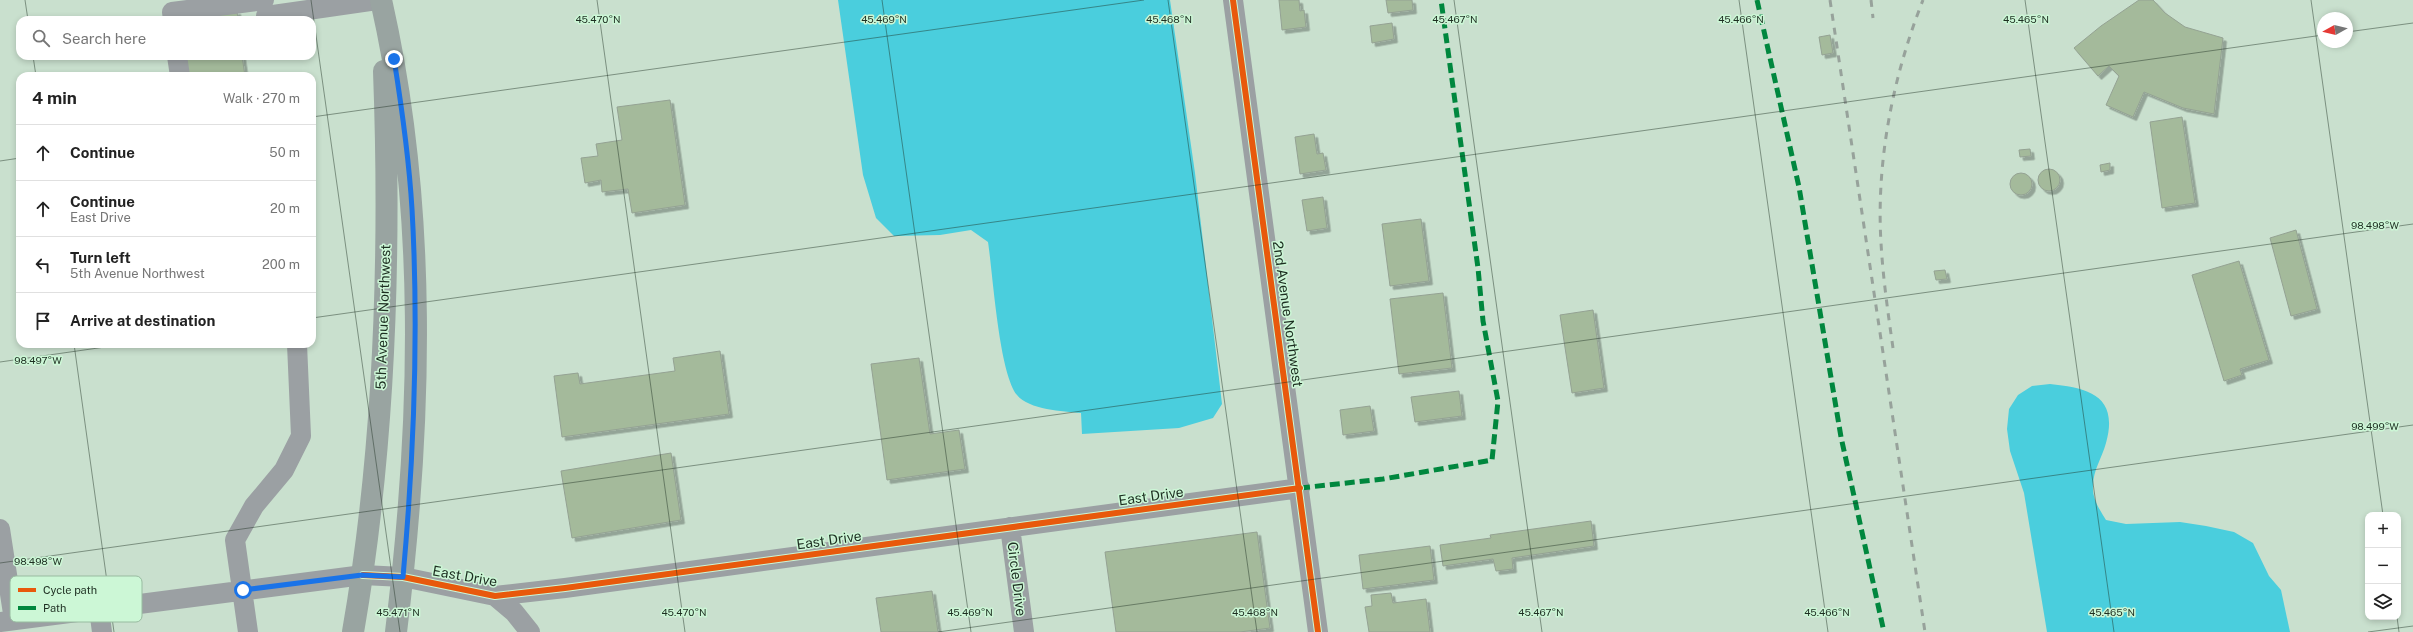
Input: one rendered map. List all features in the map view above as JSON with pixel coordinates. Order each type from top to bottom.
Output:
[{"type":"main road","name":"5th Avenue Northwest","points":[[353,632],[362,575],[376,456],[385,285],[387,141],[381,0]]},
{"type":"main road","name":"5th Avenue Northwest","points":[[381,0],[394,59],[405,130],[412,208],[415,286],[416,383],[412,477],[403,577],[396,632]]},
{"type":"street","points":[[172,16],[172,12],[265,8],[377,0]]},
{"type":"street","name":"2nd Avenue Northwest","points":[[1233,0],[1300,488],[1318,632]]},
{"type":"street","points":[[178,60],[179,72]]},
{"type":"street","points":[[248,632],[235,540],[254,506],[284,470],[301,436],[297,348]]},
{"type":"street","name":"East Drive","points":[[142,603],[362,575],[403,577],[494,596],[566,588],[1300,488]]},
{"type":"street","name":"Circle Drive","points":[[1010,527],[1024,632]]},
{"type":"street","points":[[0,529],[7,621]]},
{"type":"street","points":[[494,596],[514,612],[530,632]]},
{"type":"street","points":[[101,622],[102,632]]},
{"type":"water","points":[[838,0],[1170,0],[1195,173],[1222,404],[1213,418],[1179,428],[1082,434],[1081,413],[1038,407],[1022,400],[1017,395],[1011,383],[1001,345],[988,242],[971,230],[940,235],[894,236],[876,218],[863,175]]},
{"type":"water","points":[[2050,384],[2077,388],[2088,392],[2098,397],[2104,405],[2108,415],[2109,427],[2106,443],[2094,475],[2093,491],[2097,504],[2106,520],[2126,524],[2180,522],[2206,526],[2234,532],[2253,543],[2269,576],[2281,590],[2290,632],[2047,632],[2024,493],[2010,451],[2007,429],[2009,409],[2018,395],[2032,386]]},
{"type":"building","points":[[1279,0],[1299,0],[1300,11],[1304,10],[1306,27],[1282,30]]},
{"type":"building","points":[[1386,0],[1412,0],[1413,10],[1388,13]]},
{"type":"building","points":[[2139,0],[2153,0],[2165,13],[2185,27],[2223,38],[2214,114],[2183,108],[2144,92],[2133,117],[2106,105],[2119,76],[2109,66],[2098,76],[2074,48],[2101,26]]},
{"type":"building","points":[[237,11],[238,16],[206,16]]},
{"type":"building","points":[[1392,23],[1394,39],[1372,43],[1370,26]]},
{"type":"building","points":[[1830,35],[1833,53],[1822,55],[1819,37]]},
{"type":"building","points":[[186,60],[243,60],[244,72],[187,72]]},
{"type":"building","points":[[670,100],[685,205],[632,213],[628,189],[602,192],[601,180],[585,183],[581,158],[598,156],[596,144],[622,140],[617,107]]},
{"type":"building","points":[[2182,117],[2195,203],[2162,208],[2150,122]]},
{"type":"building","points":[[1314,134],[1317,154],[1323,153],[1326,170],[1300,174],[1295,137]]},
{"type":"building","points":[[2030,149],[2031,156],[2020,157],[2019,150]]},
{"type":"building","points":[[2110,163],[2110,170],[2101,172],[2100,165]]},
{"type":"building","points":[[2049,169],[2057,172],[2060,180],[2057,188],[2049,191],[2041,188],[2038,180],[2041,172]]},
{"type":"building","points":[[2021,173],[2029,176],[2032,184],[2029,192],[2021,195],[2013,192],[2010,184],[2013,176]]},
{"type":"building","points":[[1323,197],[1327,228],[1307,231],[1302,200]]},
{"type":"building","points":[[1421,219],[1429,281],[1390,286],[1382,224]]},
{"type":"building","points":[[2296,230],[2317,309],[2291,316],[2270,238]]},
{"type":"building","points":[[2239,261],[2269,360],[2240,369],[2242,375],[2224,381],[2192,275]]},
{"type":"building","points":[[1945,270],[1947,279],[1936,280],[1934,271]]},
{"type":"building","points":[[1443,293],[1452,368],[1399,374],[1390,299]]},
{"type":"building","points":[[1593,310],[1604,388],[1572,393],[1560,315]]},
{"type":"building","points":[[720,351],[729,414],[562,437],[554,376],[578,373],[580,384],[675,371],[673,358]]},
{"type":"building","points":[[919,358],[930,434],[959,430],[965,469],[887,480],[871,364]]},
{"type":"building","points":[[1459,391],[1462,416],[1415,422],[1411,397]]},
{"type":"building","points":[[1370,406],[1374,431],[1343,435],[1340,410]]},
{"type":"building","points":[[671,453],[681,520],[572,538],[561,471]]},
{"type":"building","points":[[1591,521],[1594,546],[1512,558],[1513,569],[1496,571],[1493,559],[1443,566],[1440,545],[1491,538],[1490,535]]},
{"type":"building","points":[[1257,532],[1270,628],[1240,632],[1116,632],[1105,552]]},
{"type":"building","points":[[1430,546],[1434,580],[1363,589],[1359,555]]},
{"type":"building","points":[[932,591],[938,632],[881,632],[876,598]]},
{"type":"building","points":[[1391,593],[1393,603],[1426,599],[1430,632],[1369,632],[1365,607],[1372,606],[1371,595]]},
{"type":"railway","points":[[1830,0],[1925,632]]},
{"type":"railway","points":[[1871,0],[1873,18]]},
{"type":"railway","points":[[1893,348],[1881,243],[1881,181],[1884,150],[1895,89],[1912,29],[1923,0]]},
{"type":"marked path","points":[[1300,488],[1383,479],[1492,460],[1498,401],[1483,321],[1478,268],[1441,0]]},
{"type":"marked path","points":[[1757,0],[1799,187],[1841,437],[1884,632]]},
{"type":"cycle path","points":[[1233,0],[1318,632]]},
{"type":"cycle path","points":[[363,575],[403,577],[495,596],[565,588],[1300,488]]},
{"type":"route","points":[[243,590],[362,575],[403,577],[412,485],[416,383],[415,286],[412,208],[405,130],[394,59]]}]
